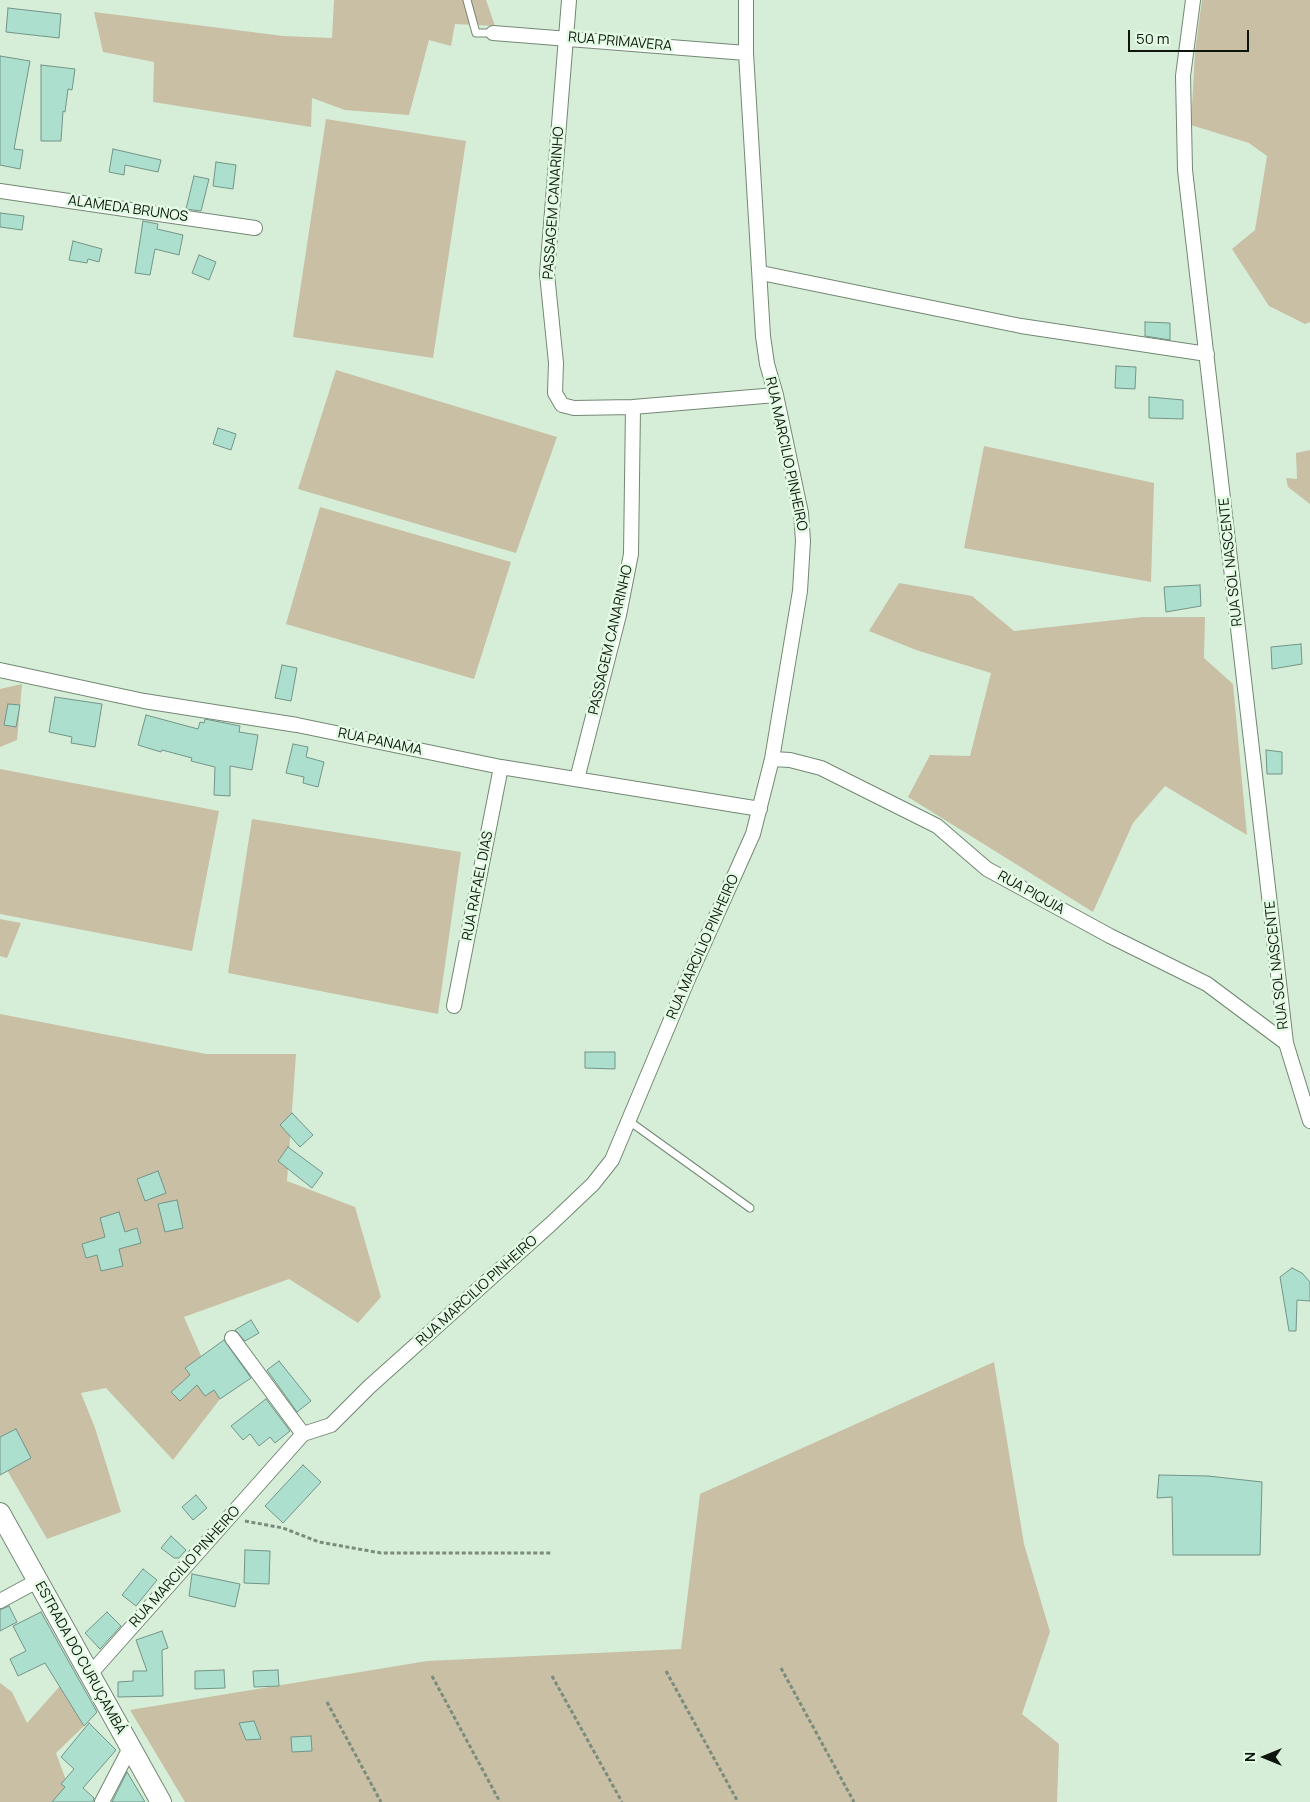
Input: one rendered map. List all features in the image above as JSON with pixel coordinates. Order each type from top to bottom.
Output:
[{"type":"street","name":"PASSAGEM CANARINHO","points":[[568,0],[547,274],[556,363],[555,393],[562,405],[574,408],[633,407],[631,554],[619,615],[577,780]]},
{"type":"street","name":"RUA MARCILIO PINHEIRO","points":[[91,1673],[303,1434],[331,1425],[369,1387],[552,1223],[593,1184],[612,1160],[688,979],[754,834],[772,759],[800,591],[803,558],[801,513],[776,395],[767,364],[746,53],[746,0]]},
{"type":"street","name":"RUA SOL NASCENTE","points":[[1193,0],[1183,76],[1184,156],[1286,1043],[1310,1122]]},
{"type":"street","name":"RUA PRIMAVERA","points":[[493,33],[566,37],[746,53]]},
{"type":"street","name":"ALAMEDA BRUNOS","points":[[0,190],[255,228]]},
{"type":"street","points":[[761,273],[1021,326],[1207,354]]},
{"type":"street","points":[[633,407],[776,395]]},
{"type":"street","name":"RUA PANAMA","points":[[0,670],[144,701],[297,725],[501,767],[760,809]]},
{"type":"street","name":"RUA PIQUIA","points":[[772,759],[790,760],[821,768],[937,826],[987,869],[1110,936],[1207,984],[1286,1043]]},
{"type":"street","name":"RUA RAFAEL DIAS","points":[[454,1006],[501,767]]},
{"type":"street","points":[[232,1338],[303,1434]]},
{"type":"street","name":"ESTRADA DO CURUÇAMBÁ","points":[[0,1513],[91,1673],[161,1802]]},
{"type":"street","points":[[0,1601],[37,1581]]},
{"type":"street","points":[[102,1802],[130,1748]]},
{"type":"lane","points":[[467,0],[476,34],[493,33]]},
{"type":"lane","points":[[629,1121],[750,1208]]},
{"type":"path","points":[[230,1518],[283,1528],[319,1542],[381,1553],[551,1553]]},
{"type":"path","points":[[781,1668],[854,1802]]},
{"type":"path","points":[[666,1671],[738,1802]]},
{"type":"path","points":[[432,1676],[500,1802]]},
{"type":"path","points":[[552,1676],[622,1802]]},
{"type":"path","points":[[327,1702],[381,1802]]},
{"type":"shaded area","points":[[334,0],[486,0],[495,26],[455,24],[451,46],[429,40],[409,115],[345,110],[312,98],[311,127],[153,102],[154,62],[103,52],[94,12],[283,36],[332,38]]},
{"type":"shaded area","points":[[1202,0],[1310,0],[1310,322],[1305,324],[1269,306],[1232,249],[1255,230],[1267,156],[1249,143],[1191,125],[1195,52]]},
{"type":"shaded area","points":[[326,119],[466,141],[433,358],[293,337]]},
{"type":"shaded area","points":[[336,370],[557,437],[516,553],[298,489]]},
{"type":"shaded area","points":[[984,446],[1154,483],[1151,582],[964,548]]},
{"type":"shaded area","points":[[1310,450],[1310,504],[1288,487],[1286,478],[1297,479],[1296,453]]},
{"type":"shaded area","points":[[320,507],[511,562],[474,679],[286,624]]},
{"type":"shaded area","points":[[899,583],[972,596],[1014,631],[1143,617],[1205,617],[1204,658],[1233,684],[1247,835],[1165,786],[1133,823],[1093,912],[908,797],[930,755],[970,756],[991,673],[916,650],[869,631]]},
{"type":"shaded area","points":[[22,684],[17,740],[0,747],[0,689]]},
{"type":"shaded area","points":[[0,769],[219,811],[192,951],[0,914]]},
{"type":"shaded area","points":[[252,819],[461,852],[438,1014],[228,973]]},
{"type":"shaded area","points":[[0,919],[21,923],[7,958],[0,956]]},
{"type":"shaded area","points":[[0,1014],[206,1054],[296,1054],[287,1181],[355,1207],[381,1297],[358,1323],[289,1279],[184,1317],[220,1399],[173,1460],[106,1388],[81,1393],[95,1428],[121,1512],[47,1539],[0,1458]]},
{"type":"shaded area","points":[[994,1362],[1024,1544],[1050,1632],[1022,1714],[1059,1744],[1057,1802],[185,1802],[130,1710],[427,1661],[681,1649],[700,1494]]},
{"type":"shaded area","points":[[0,1683],[12,1692],[27,1723],[60,1686],[84,1726],[56,1753],[74,1802],[0,1802]]},
{"type":"building","points":[[8,8],[61,14],[59,38],[6,32]]},
{"type":"building","points":[[0,56],[30,61],[14,149],[23,150],[20,169],[0,165]]},
{"type":"building","points":[[41,65],[75,69],[72,90],[68,89],[65,112],[63,111],[61,141],[41,141]]},
{"type":"building","points":[[113,149],[161,160],[158,172],[125,165],[124,175],[109,172]]},
{"type":"building","points":[[216,162],[236,165],[233,189],[213,186]]},
{"type":"building","points":[[194,176],[209,179],[201,211],[186,209]]},
{"type":"building","points":[[0,213],[24,216],[22,230],[0,227]]},
{"type":"building","points":[[143,221],[158,224],[157,229],[183,235],[179,255],[155,249],[150,275],[135,273]]},
{"type":"building","points":[[73,241],[102,249],[99,262],[88,259],[87,263],[69,260]]},
{"type":"building","points":[[199,255],[216,262],[209,280],[192,273]]},
{"type":"building","points":[[1145,322],[1170,323],[1170,340],[1145,336]]},
{"type":"building","points":[[1116,366],[1136,367],[1135,389],[1115,388]]},
{"type":"building","points":[[1149,397],[1183,400],[1183,419],[1149,418]]},
{"type":"building","points":[[218,428],[236,434],[231,450],[213,444]]},
{"type":"building","points":[[1200,585],[1201,606],[1166,612],[1164,587]]},
{"type":"building","points":[[1301,644],[1302,664],[1272,669],[1271,647]]},
{"type":"building","points":[[282,665],[297,668],[291,701],[275,698]]},
{"type":"building","points":[[55,697],[102,704],[95,747],[71,743],[72,737],[49,732]]},
{"type":"building","points":[[8,704],[20,705],[16,727],[4,725]]},
{"type":"building","points":[[146,715],[198,729],[200,722],[204,723],[205,719],[240,726],[239,732],[258,735],[252,770],[230,766],[230,796],[214,795],[215,767],[191,761],[192,758],[138,745]]},
{"type":"building","points":[[293,744],[308,747],[306,757],[324,762],[318,787],[303,783],[304,777],[286,773]]},
{"type":"building","points":[[1266,750],[1282,752],[1282,774],[1267,774]]},
{"type":"building","points":[[585,1052],[615,1052],[615,1069],[585,1068]]},
{"type":"building","points":[[292,1113],[313,1135],[300,1147],[280,1125]]},
{"type":"building","points":[[288,1147],[323,1173],[312,1188],[278,1161]]},
{"type":"building","points":[[158,1171],[166,1193],[145,1201],[137,1179]]},
{"type":"building","points":[[177,1200],[183,1228],[165,1232],[158,1204]]},
{"type":"building","points":[[119,1212],[125,1232],[137,1228],[141,1243],[119,1249],[123,1266],[101,1271],[97,1255],[86,1258],[82,1244],[105,1237],[100,1218]]},
{"type":"building","points":[[1292,1268],[1302,1273],[1310,1282],[1310,1301],[1297,1300],[1296,1331],[1289,1331],[1280,1277]]},
{"type":"building","points":[[251,1320],[259,1333],[245,1341],[235,1330]]},
{"type":"building","points":[[224,1340],[251,1378],[220,1399],[214,1390],[205,1396],[197,1385],[180,1401],[171,1392],[190,1375],[185,1368]]},
{"type":"building","points":[[279,1361],[311,1401],[297,1412],[267,1370]]},
{"type":"building","points":[[266,1399],[290,1431],[275,1443],[270,1437],[259,1446],[250,1434],[243,1440],[231,1426]]},
{"type":"building","points":[[16,1429],[31,1458],[0,1475],[0,1437]]},
{"type":"building","points":[[303,1465],[321,1482],[283,1523],[265,1506]]},
{"type":"building","points":[[1159,1475],[1208,1476],[1262,1482],[1260,1555],[1173,1555],[1172,1497],[1157,1498]]},
{"type":"building","points":[[196,1495],[207,1508],[193,1520],[182,1507]]},
{"type":"building","points":[[171,1536],[186,1550],[179,1558],[174,1558],[161,1548]]},
{"type":"building","points":[[245,1550],[270,1551],[269,1584],[244,1583]]},
{"type":"building","points":[[143,1569],[157,1580],[136,1606],[122,1595]]},
{"type":"building","points":[[192,1574],[240,1584],[235,1607],[189,1596]]},
{"type":"building","points":[[9,1606],[17,1622],[0,1631],[0,1610]]},
{"type":"building","points":[[41,1612],[97,1712],[84,1726],[45,1663],[18,1676],[10,1659],[26,1651],[13,1626]]},
{"type":"building","points":[[107,1612],[121,1626],[100,1649],[85,1633]]},
{"type":"building","points":[[162,1631],[168,1648],[162,1650],[163,1696],[118,1697],[118,1682],[133,1681],[133,1671],[147,1671],[136,1640]]},
{"type":"building","points":[[224,1670],[225,1688],[195,1689],[195,1671]]},
{"type":"building","points":[[278,1670],[279,1686],[254,1687],[253,1671]]},
{"type":"building","points":[[254,1721],[261,1739],[246,1740],[239,1723]]},
{"type":"building","points":[[89,1723],[116,1750],[83,1788],[94,1798],[93,1802],[52,1802],[65,1787],[61,1784],[74,1769],[61,1757]]},
{"type":"building","points":[[311,1736],[312,1751],[292,1752],[291,1737]]},
{"type":"building","points":[[127,1772],[145,1802],[112,1802]]}]
